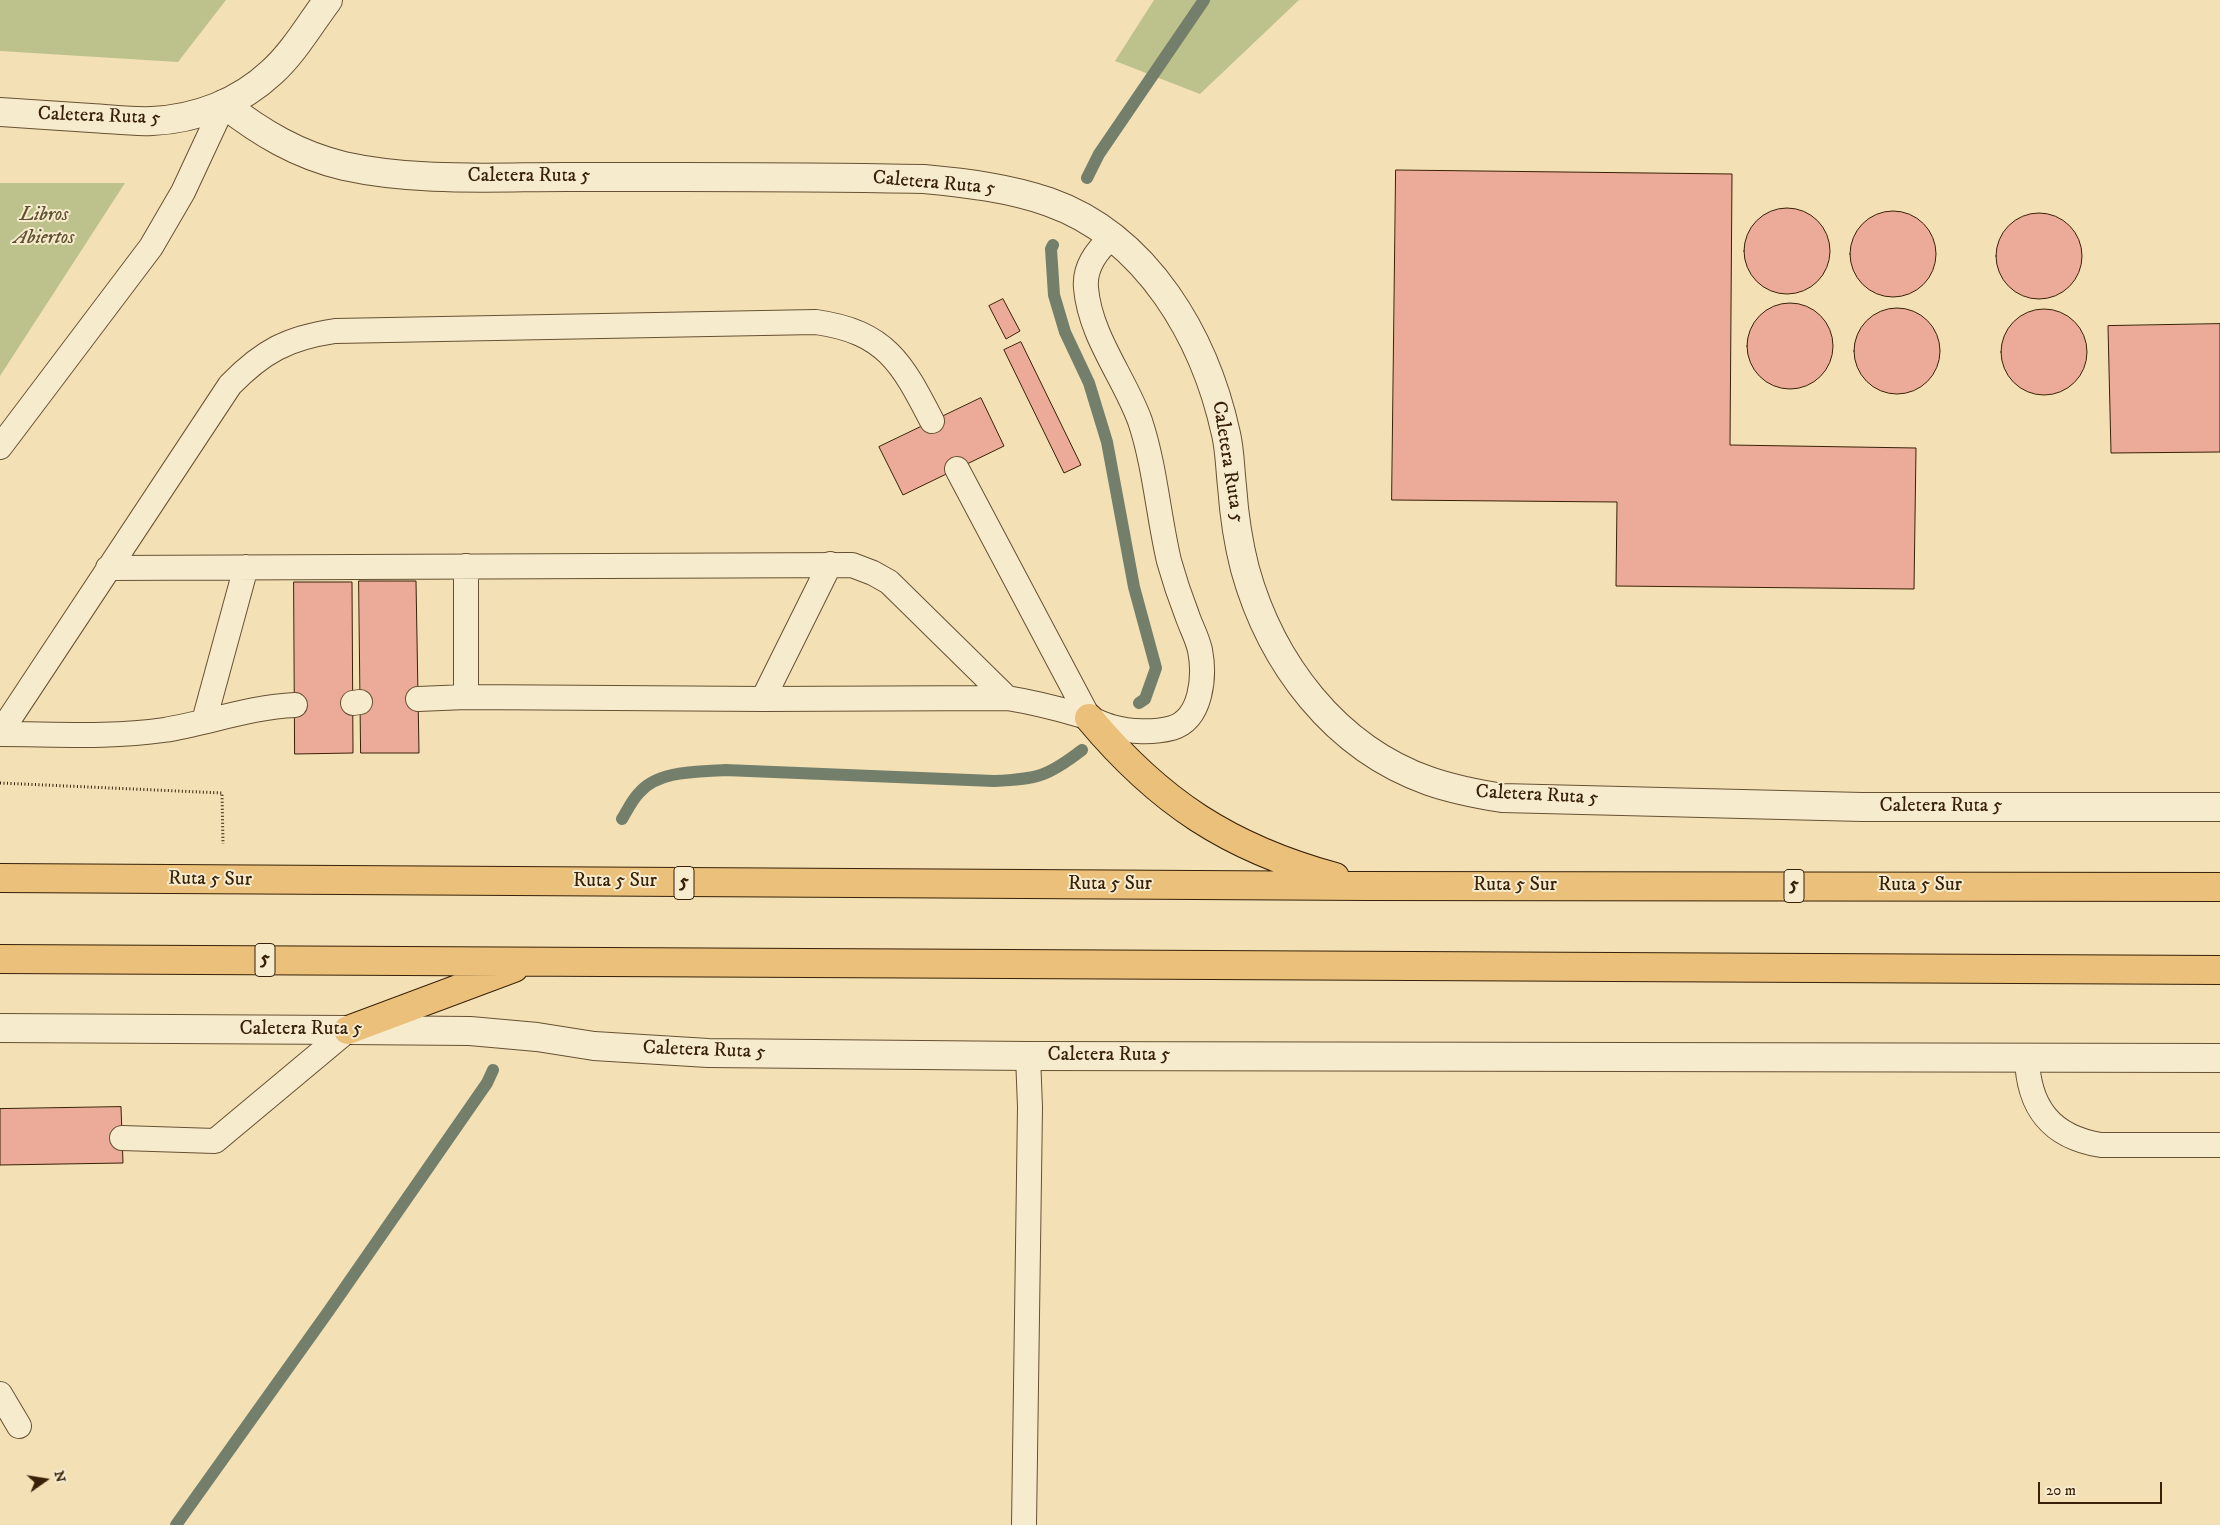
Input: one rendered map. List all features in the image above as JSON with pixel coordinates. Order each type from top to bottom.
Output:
[{"type":"highway","points":[[1089,718],[1114,748],[1143,776],[1173,802],[1206,824],[1243,845],[1281,861],[1367,886]]},
{"type":"highway","name":"Ruta 5 Sur","points":[[0,878],[1367,886],[2220,886]]},
{"type":"highway","name":"5","points":[[0,959],[2220,970]]},
{"type":"highway","points":[[348,1030],[530,962]]},
{"type":"street","points":[[224,104],[249,90],[272,72],[291,51],[328,0]]},
{"type":"street","name":"Caletera Ruta 5","points":[[0,112],[150,122],[176,119],[224,104],[255,128],[289,147],[334,163],[372,171],[461,177],[924,179],[979,185],[1050,202],[1082,217],[1112,237],[1137,260],[1160,286],[1180,314],[1201,353],[1217,395],[1227,438],[1237,535],[1246,570],[1261,614],[1282,656],[1304,690],[1330,720],[1362,746],[1394,765],[1427,780],[1464,792],[1502,798],[1862,807],[2220,807]]},
{"type":"street","name":"Caletera Ruta 5","points":[[0,1028],[470,1031],[537,1037],[594,1046],[708,1053],[1028,1056],[2220,1058]]},
{"type":"lane","points":[[0,447],[152,247],[183,192],[224,104]]},
{"type":"lane","points":[[418,699],[466,697],[763,700],[1007,698],[1044,704],[1112,727],[1136,731],[1173,728],[1184,721],[1193,711],[1199,697],[1200,652],[1170,562],[1157,506],[1152,463],[1140,422],[1130,395],[1095,326],[1086,289],[1087,274],[1092,261],[1100,248],[1112,237]]},
{"type":"lane","points":[[0,733],[230,386],[248,366],[269,351],[290,341],[312,334],[335,331],[816,322],[834,325],[870,339],[891,354],[907,374],[932,421]]},
{"type":"lane","points":[[957,469],[1089,718]]},
{"type":"lane","points":[[763,700],[830,564]]},
{"type":"lane","points":[[108,568],[852,565],[889,582],[1007,698]]},
{"type":"lane","points":[[466,566],[466,697]]},
{"type":"lane","points":[[204,721],[246,567]]},
{"type":"lane","points":[[0,733],[125,734],[165,730],[240,712],[295,705]]},
{"type":"lane","points":[[122,1138],[215,1141],[348,1030]]},
{"type":"lane","points":[[1024,1525],[1030,1107],[1028,1056]]},
{"type":"lane","points":[[2027,1057],[2028,1076],[2032,1094],[2041,1111],[2067,1135],[2084,1142],[2101,1145],[2220,1145]]},
{"type":"lane","points":[[0,1394],[19,1426]]},
{"type":"path","points":[[0,783],[222,793],[224,880]]},
{"type":"green space","points":[[0,0],[226,0],[178,62],[0,51]]},
{"type":"green space","points":[[1154,0],[1299,0],[1200,94],[1115,61]]},
{"type":"green space","name":"Libros Abiertos","points":[[0,183],[125,183],[0,376]]},
{"type":"building","points":[[1396,170],[1732,174],[1730,445],[1916,448],[1914,589],[1616,586],[1617,502],[1392,500]]},
{"type":"building","points":[[1787,208],[1803,211],[1811,215],[1823,227],[1827,235],[1830,251],[1827,267],[1823,275],[1811,287],[1803,291],[1787,294],[1771,291],[1763,287],[1751,275],[1747,267],[1744,251],[1747,235],[1751,227],[1763,215],[1771,211]]},
{"type":"building","points":[[1893,211],[1909,214],[1917,218],[1929,230],[1933,238],[1936,254],[1933,270],[1929,278],[1917,290],[1909,294],[1893,297],[1877,294],[1869,290],[1857,278],[1853,270],[1850,254],[1853,238],[1857,230],[1869,218],[1877,214]]},
{"type":"building","points":[[2039,213],[2055,216],[2063,220],[2075,232],[2079,240],[2082,256],[2079,272],[2075,280],[2063,292],[2055,296],[2039,299],[2023,296],[2015,292],[2003,280],[1999,272],[1996,256],[1999,240],[2003,232],[2015,220],[2023,216]]},
{"type":"building","points":[[1003,299],[1020,331],[1006,339],[989,306]]},
{"type":"building","points":[[1790,303],[1806,306],[1814,310],[1826,322],[1830,330],[1833,346],[1830,362],[1826,370],[1814,382],[1806,386],[1790,389],[1774,386],[1766,382],[1754,370],[1750,362],[1747,346],[1750,330],[1754,322],[1766,310],[1774,306]]},
{"type":"building","points":[[1897,308],[1913,311],[1921,315],[1933,327],[1937,335],[1940,351],[1937,367],[1933,375],[1921,387],[1913,391],[1897,394],[1881,391],[1873,387],[1861,375],[1857,367],[1854,351],[1857,335],[1861,327],[1873,315],[1881,311]]},
{"type":"building","points":[[2044,309],[2060,312],[2068,316],[2080,328],[2084,336],[2087,352],[2084,368],[2080,376],[2068,388],[2060,392],[2044,395],[2028,392],[2020,388],[2008,376],[2004,368],[2001,352],[2004,336],[2008,328],[2020,316],[2028,312]]},
{"type":"building","points":[[2220,324],[2220,452],[2111,453],[2108,326]]},
{"type":"building","points":[[1021,342],[1081,465],[1064,473],[1004,350]]},
{"type":"building","points":[[981,398],[1004,446],[903,495],[879,447]]},
{"type":"building","points":[[359,581],[416,581],[419,753],[361,753]]},
{"type":"building","points":[[294,582],[352,582],[353,753],[295,754]]},
{"type":"building","points":[[121,1107],[123,1163],[0,1165],[0,1109]]},
{"type":"waterway","points":[[1087,178],[1099,154],[1204,0]]},
{"type":"waterway","points":[[1053,245],[1051,249],[1054,295],[1065,332],[1089,383],[1107,442],[1134,587],[1156,668],[1145,699],[1139,703]]},
{"type":"waterway","points":[[622,819],[634,799],[647,785],[667,776],[691,772],[725,770],[994,781],[1041,775],[1060,766],[1082,750]]},
{"type":"waterway","points":[[176,1525],[328,1312],[487,1083],[493,1070]]}]
